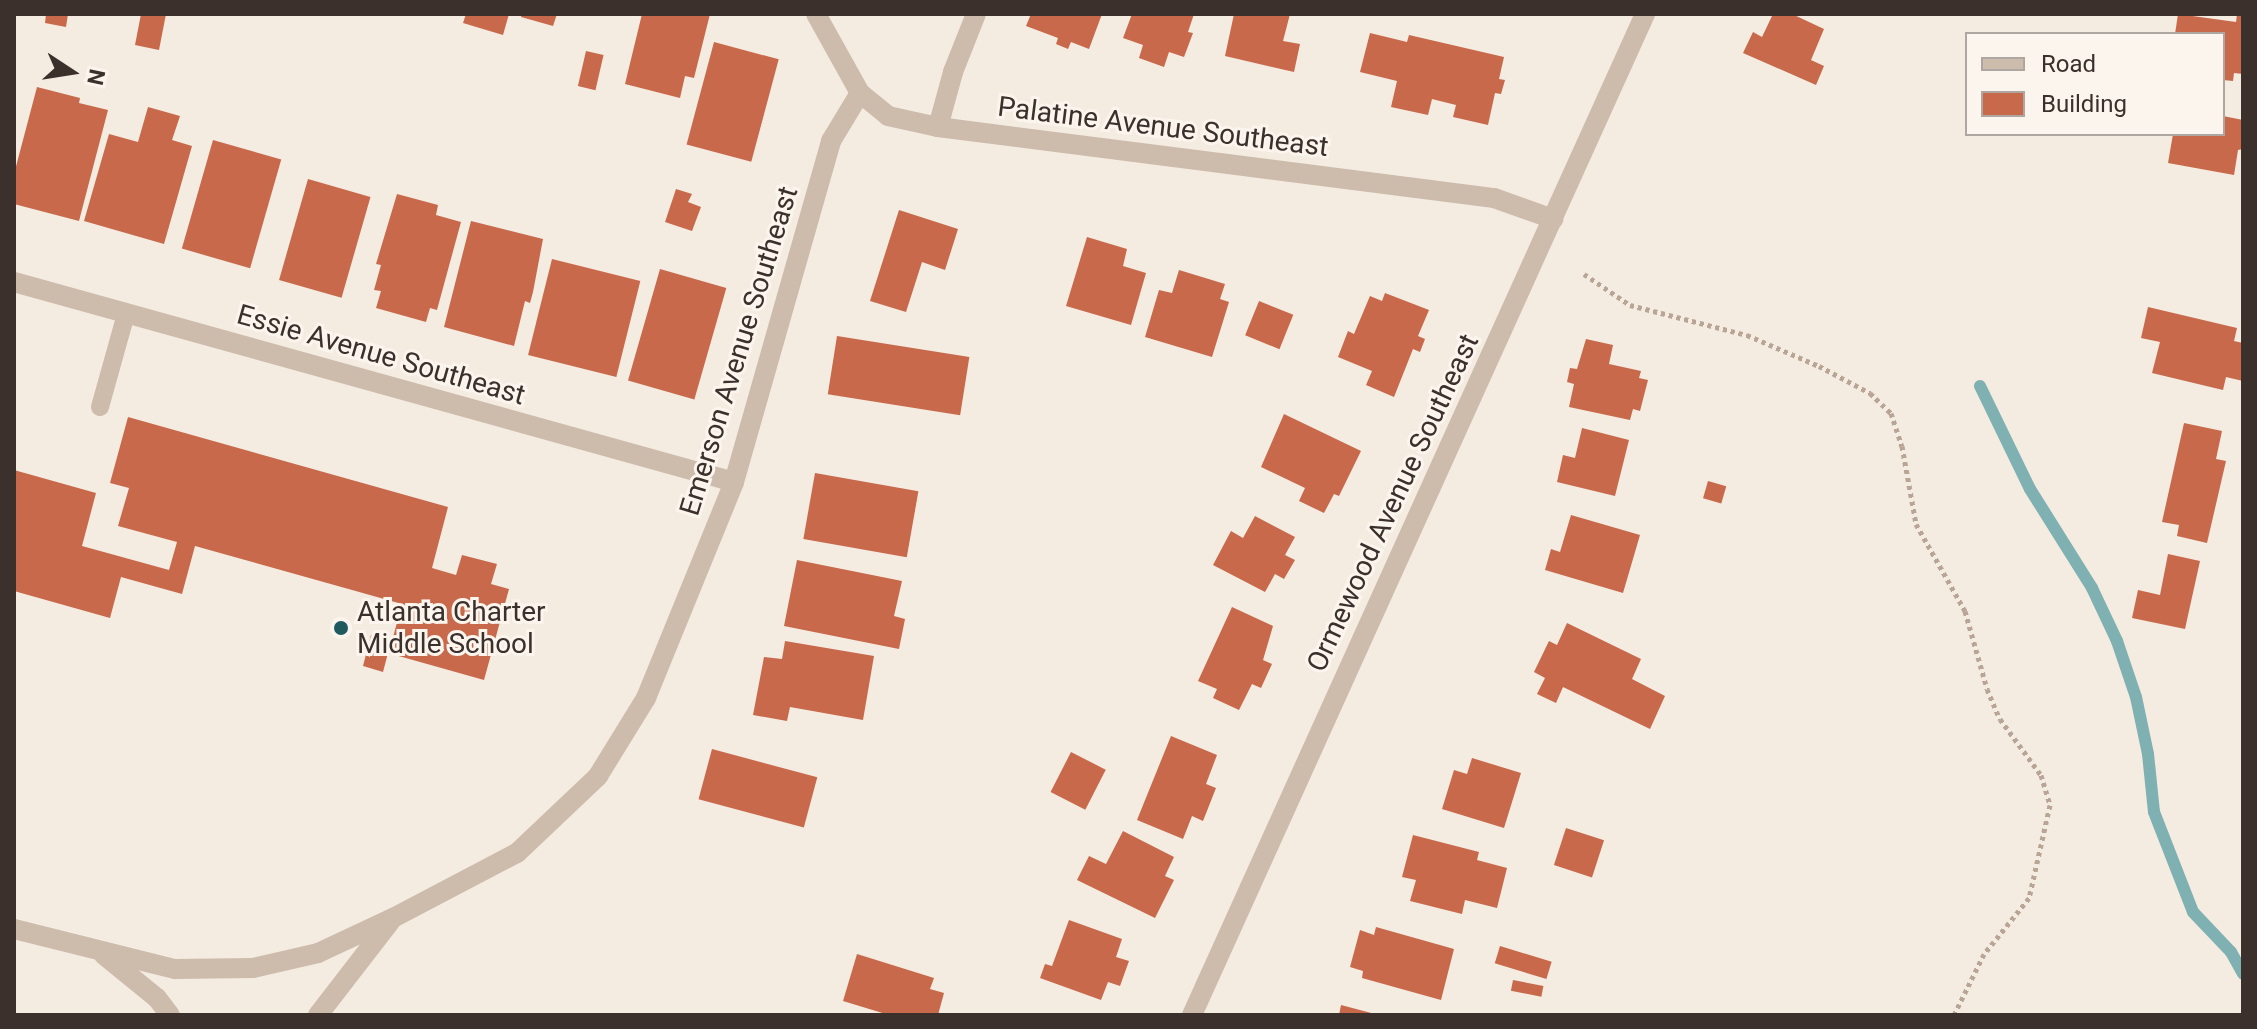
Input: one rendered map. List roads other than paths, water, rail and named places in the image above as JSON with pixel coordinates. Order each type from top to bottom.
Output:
[{"type":"street","name":"Palatine Avenue Southeast","points":[[816,14],[860,93],[888,116],[938,127],[1494,198],[1553,219]]},
{"type":"street","points":[[938,127],[953,72],[976,14]]},
{"type":"street","name":"Ormewood Avenue Southeast","points":[[1192,1015],[1645,14]]},
{"type":"street","name":"Emerson Avenue Southeast","points":[[14,929],[175,969],[253,968],[318,953],[393,918],[517,853],[598,776],[646,698],[734,482],[831,141],[860,93]]},
{"type":"street","name":"Essie Avenue Southeast","points":[[14,282],[734,482]]},
{"type":"street","points":[[318,1015],[393,918]]},
{"type":"street","points":[[101,953],[157,998],[170,1015]]},
{"type":"lane","points":[[100,407],[126,314]]},
{"type":"waterway","points":[[1980,386],[2030,489],[2092,588],[2117,641],[2136,697],[2148,754],[2154,812],[2193,912],[2231,952],[2243,974]]},
{"type":"place","name":"Atlanta Charter Middle School","points":[[341,628]]}]
